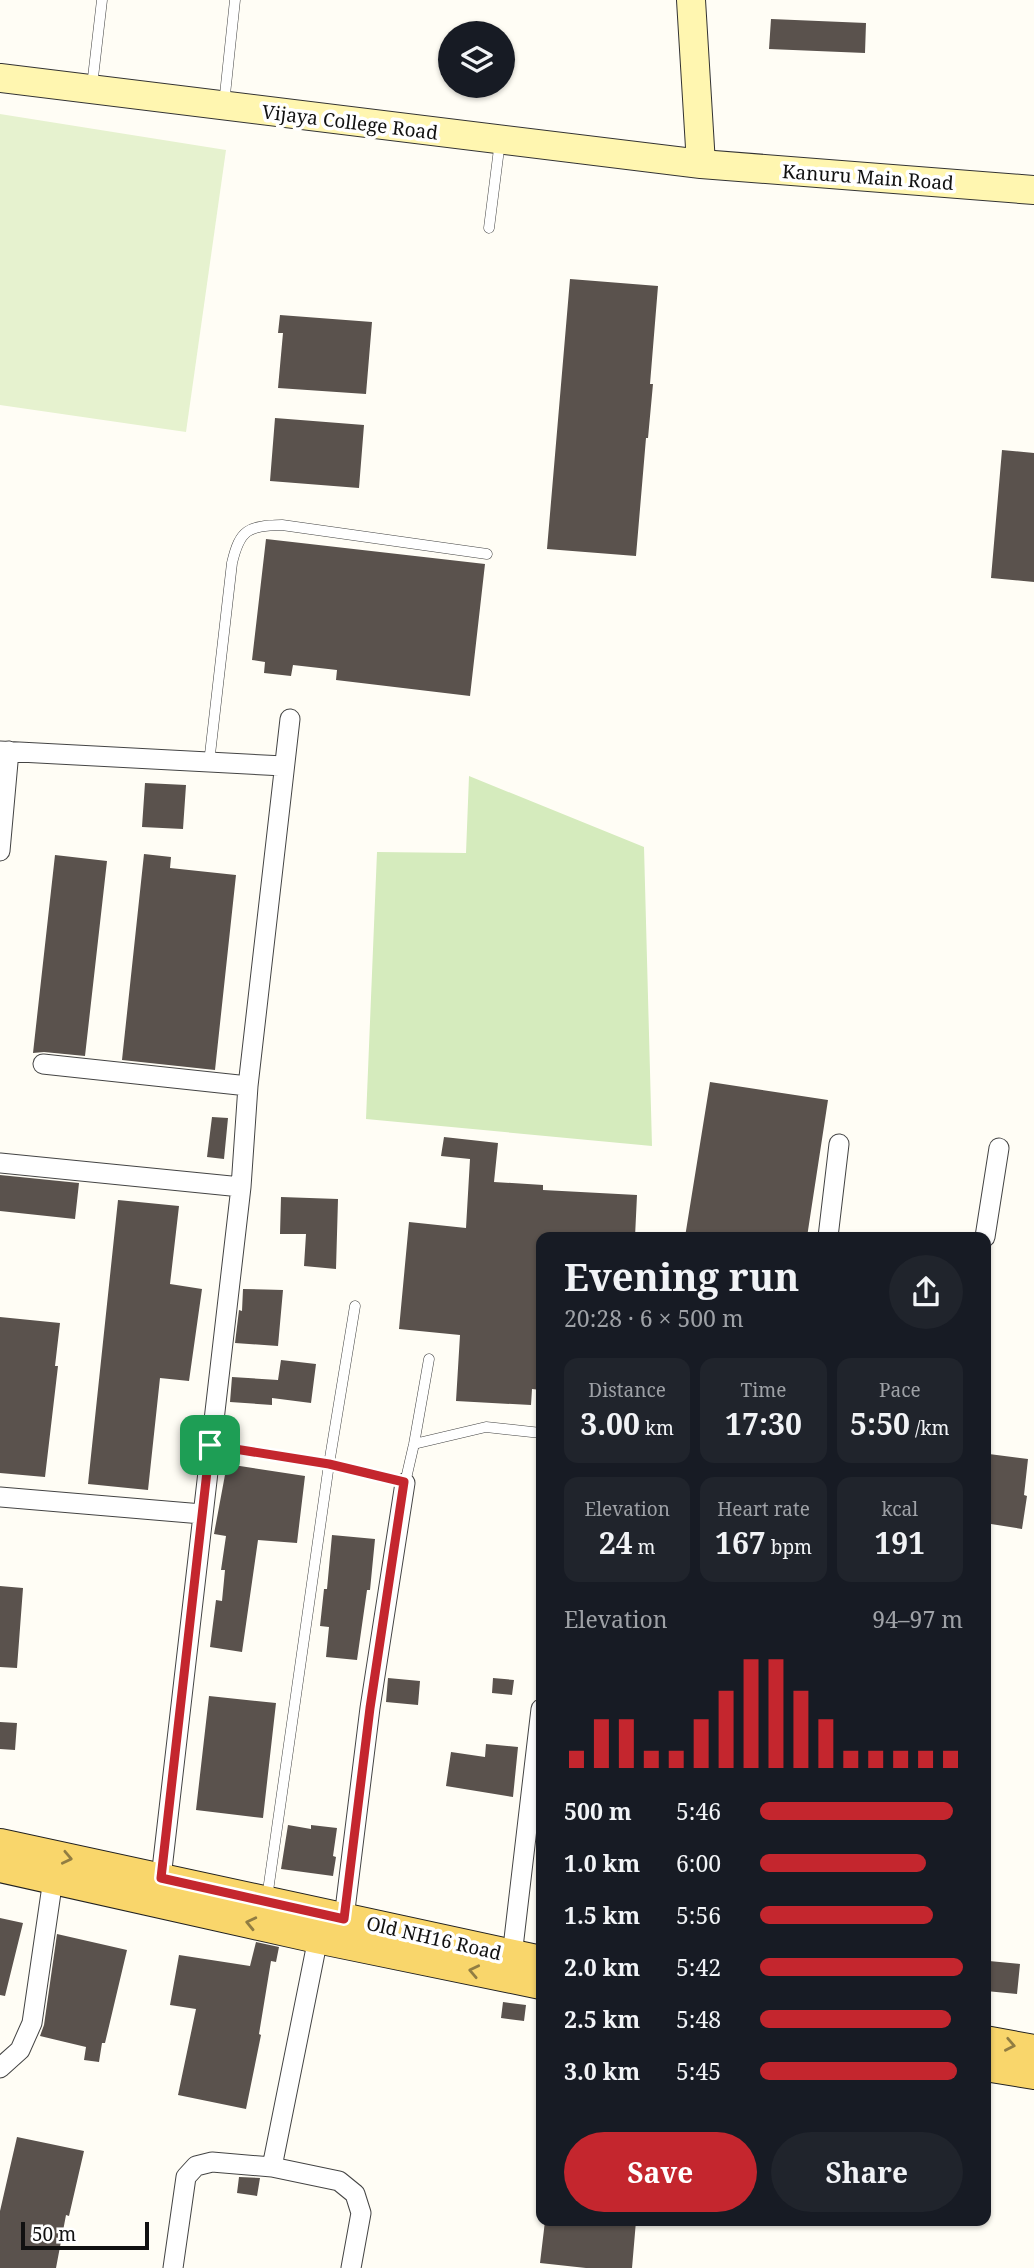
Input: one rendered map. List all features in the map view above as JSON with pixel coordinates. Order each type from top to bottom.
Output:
[{"type":"main road","name":"Old NH16 Road","points":[[0,1844],[267,1902],[328,1924],[536,1983]]},
{"type":"main road","name":"Old NH16 Road","points":[[0,1867],[53,1879],[526,1958]]},
{"type":"main road","points":[[991,2041],[1034,2050]]},
{"type":"main road","points":[[991,2067],[1034,2074]]},
{"type":"street","points":[[691,0],[701,164]]},
{"type":"street","name":"Vijaya College Road","points":[[0,78],[701,164]]},
{"type":"street","name":"Kanuru Main Road","points":[[701,164],[1034,190]]},
{"type":"street","points":[[161,1878],[241,1186],[248,1086],[290,719]]},
{"type":"street","points":[[0,851],[5,751],[284,766]]},
{"type":"street","points":[[43,1064],[248,1086]]},
{"type":"street","points":[[829,1232],[839,1144]]},
{"type":"street","points":[[986,1232],[999,1148]]},
{"type":"street","points":[[0,1163],[241,1186]]},
{"type":"street","points":[[272,2167],[328,1924],[370,1708],[404,1482]]},
{"type":"street","points":[[0,1497],[202,1514]]},
{"type":"street","points":[[526,1958],[536,1792]]},
{"type":"street","points":[[0,2068],[20,2050],[32,2024],[53,1879]]},
{"type":"street","points":[[173,2268],[186,2177],[196,2166],[212,2162],[272,2167],[339,2181],[355,2194],[360,2213],[351,2268]]},
{"type":"lane","points":[[91,91],[102,0]]},
{"type":"lane","points":[[224,107],[235,0]]},
{"type":"lane","points":[[489,228],[500,140]]},
{"type":"lane","points":[[209,763],[232,563],[237,543],[247,530],[282,525],[487,554]]},
{"type":"lane","points":[[267,1902],[329,1464],[355,1306]]},
{"type":"lane","points":[[210,1445],[329,1464],[404,1482],[414,1444],[429,1359]]},
{"type":"lane","points":[[414,1444],[486,1427],[536,1432]]},
{"type":"green space","points":[[0,114],[226,150],[186,432],[0,405]]},
{"type":"green space","points":[[469,776],[644,847],[652,1146],[366,1119],[377,852],[466,853]]},
{"type":"building","points":[[771,19],[866,23],[865,53],[769,49]]},
{"type":"building","points":[[570,279],[658,286],[650,384],[653,384],[636,556],[547,549]]},
{"type":"building","points":[[280,315],[372,322],[366,394],[278,388],[283,333],[278,333]]},
{"type":"building","points":[[275,418],[364,425],[359,488],[270,481]]},
{"type":"building","points":[[1002,450],[1034,453],[1034,582],[991,578]]},
{"type":"building","points":[[266,539],[485,564],[470,696],[336,680],[337,670],[293,665],[291,676],[264,673],[265,662],[252,660]]},
{"type":"building","points":[[145,783],[186,785],[183,829],[142,827]]},
{"type":"building","points":[[144,854],[171,857],[170,868],[236,875],[215,1070],[122,1060]]},
{"type":"building","points":[[55,855],[107,861],[85,1056],[33,1053]]},
{"type":"building","points":[[710,1082],[828,1100],[808,1232],[686,1232]]},
{"type":"building","points":[[212,1117],[228,1118],[224,1159],[207,1157]]},
{"type":"building","points":[[444,1137],[498,1143],[494,1182],[543,1185],[543,1190],[637,1195],[635,1232],[536,1232],[536,1389],[532,1389],[531,1405],[456,1401],[460,1335],[399,1329],[409,1222],[466,1228],[470,1159],[441,1156]]},
{"type":"building","points":[[0,1175],[79,1183],[75,1219],[0,1211]]},
{"type":"building","points":[[281,1197],[338,1199],[336,1269],[304,1266],[306,1234],[280,1234]]},
{"type":"building","points":[[118,1200],[179,1206],[170,1284],[202,1289],[189,1381],[160,1378],[148,1490],[88,1484]]},
{"type":"building","points":[[243,1289],[283,1290],[278,1346],[235,1343],[239,1310],[242,1311]]},
{"type":"building","points":[[0,1317],[60,1323],[55,1366],[58,1366],[45,1477],[0,1473]]},
{"type":"building","points":[[281,1360],[316,1364],[311,1403],[272,1398],[272,1405],[230,1402],[232,1377],[278,1380]]},
{"type":"building","points":[[991,1454],[1028,1459],[1024,1495],[1027,1496],[1022,1529],[991,1524]]},
{"type":"building","points":[[227,1464],[305,1476],[297,1543],[258,1540],[242,1652],[210,1647],[216,1600],[222,1601],[225,1570],[221,1570],[226,1536],[214,1534]]},
{"type":"building","points":[[332,1535],[375,1539],[370,1590],[367,1590],[357,1660],[326,1657],[329,1627],[320,1626],[324,1589],[327,1589]]},
{"type":"building","points":[[0,1586],[23,1588],[17,1668],[0,1667]]},
{"type":"building","points":[[388,1678],[420,1681],[418,1705],[386,1702]]},
{"type":"building","points":[[493,1678],[514,1680],[512,1695],[492,1693]]},
{"type":"building","points":[[209,1696],[276,1703],[263,1818],[196,1810]]},
{"type":"building","points":[[0,1722],[17,1723],[15,1750],[0,1749]]},
{"type":"building","points":[[486,1744],[518,1747],[513,1797],[446,1786],[451,1752],[485,1757]]},
{"type":"building","points":[[288,1825],[311,1829],[311,1825],[337,1828],[333,1876],[281,1869]]},
{"type":"building","points":[[0,1918],[23,1923],[5,1996],[0,1995]]},
{"type":"building","points":[[57,1934],[127,1950],[99,2062],[84,2060],[86,2047],[40,2036],[44,2025]]},
{"type":"building","points":[[256,1942],[279,1947],[276,1962],[271,1961],[259,2034],[261,2035],[246,2109],[178,2095],[196,2009],[170,2005],[179,1955],[250,1966]]},
{"type":"building","points":[[991,1961],[1020,1964],[1017,1994],[991,1991]]},
{"type":"building","points":[[503,2002],[526,2005],[524,2021],[501,2018]]},
{"type":"building","points":[[17,2137],[84,2151],[69,2216],[66,2215],[56,2268],[0,2268],[0,2211]]},
{"type":"building","points":[[239,2177],[260,2178],[257,2196],[237,2193]]},
{"type":"building","points":[[544,2226],[636,2226],[632,2268],[586,2268],[540,2263]]},
{"type":"route","points":[[210,1445],[329,1464],[404,1482],[370,1708],[344,1919],[161,1878],[210,1445]]}]
